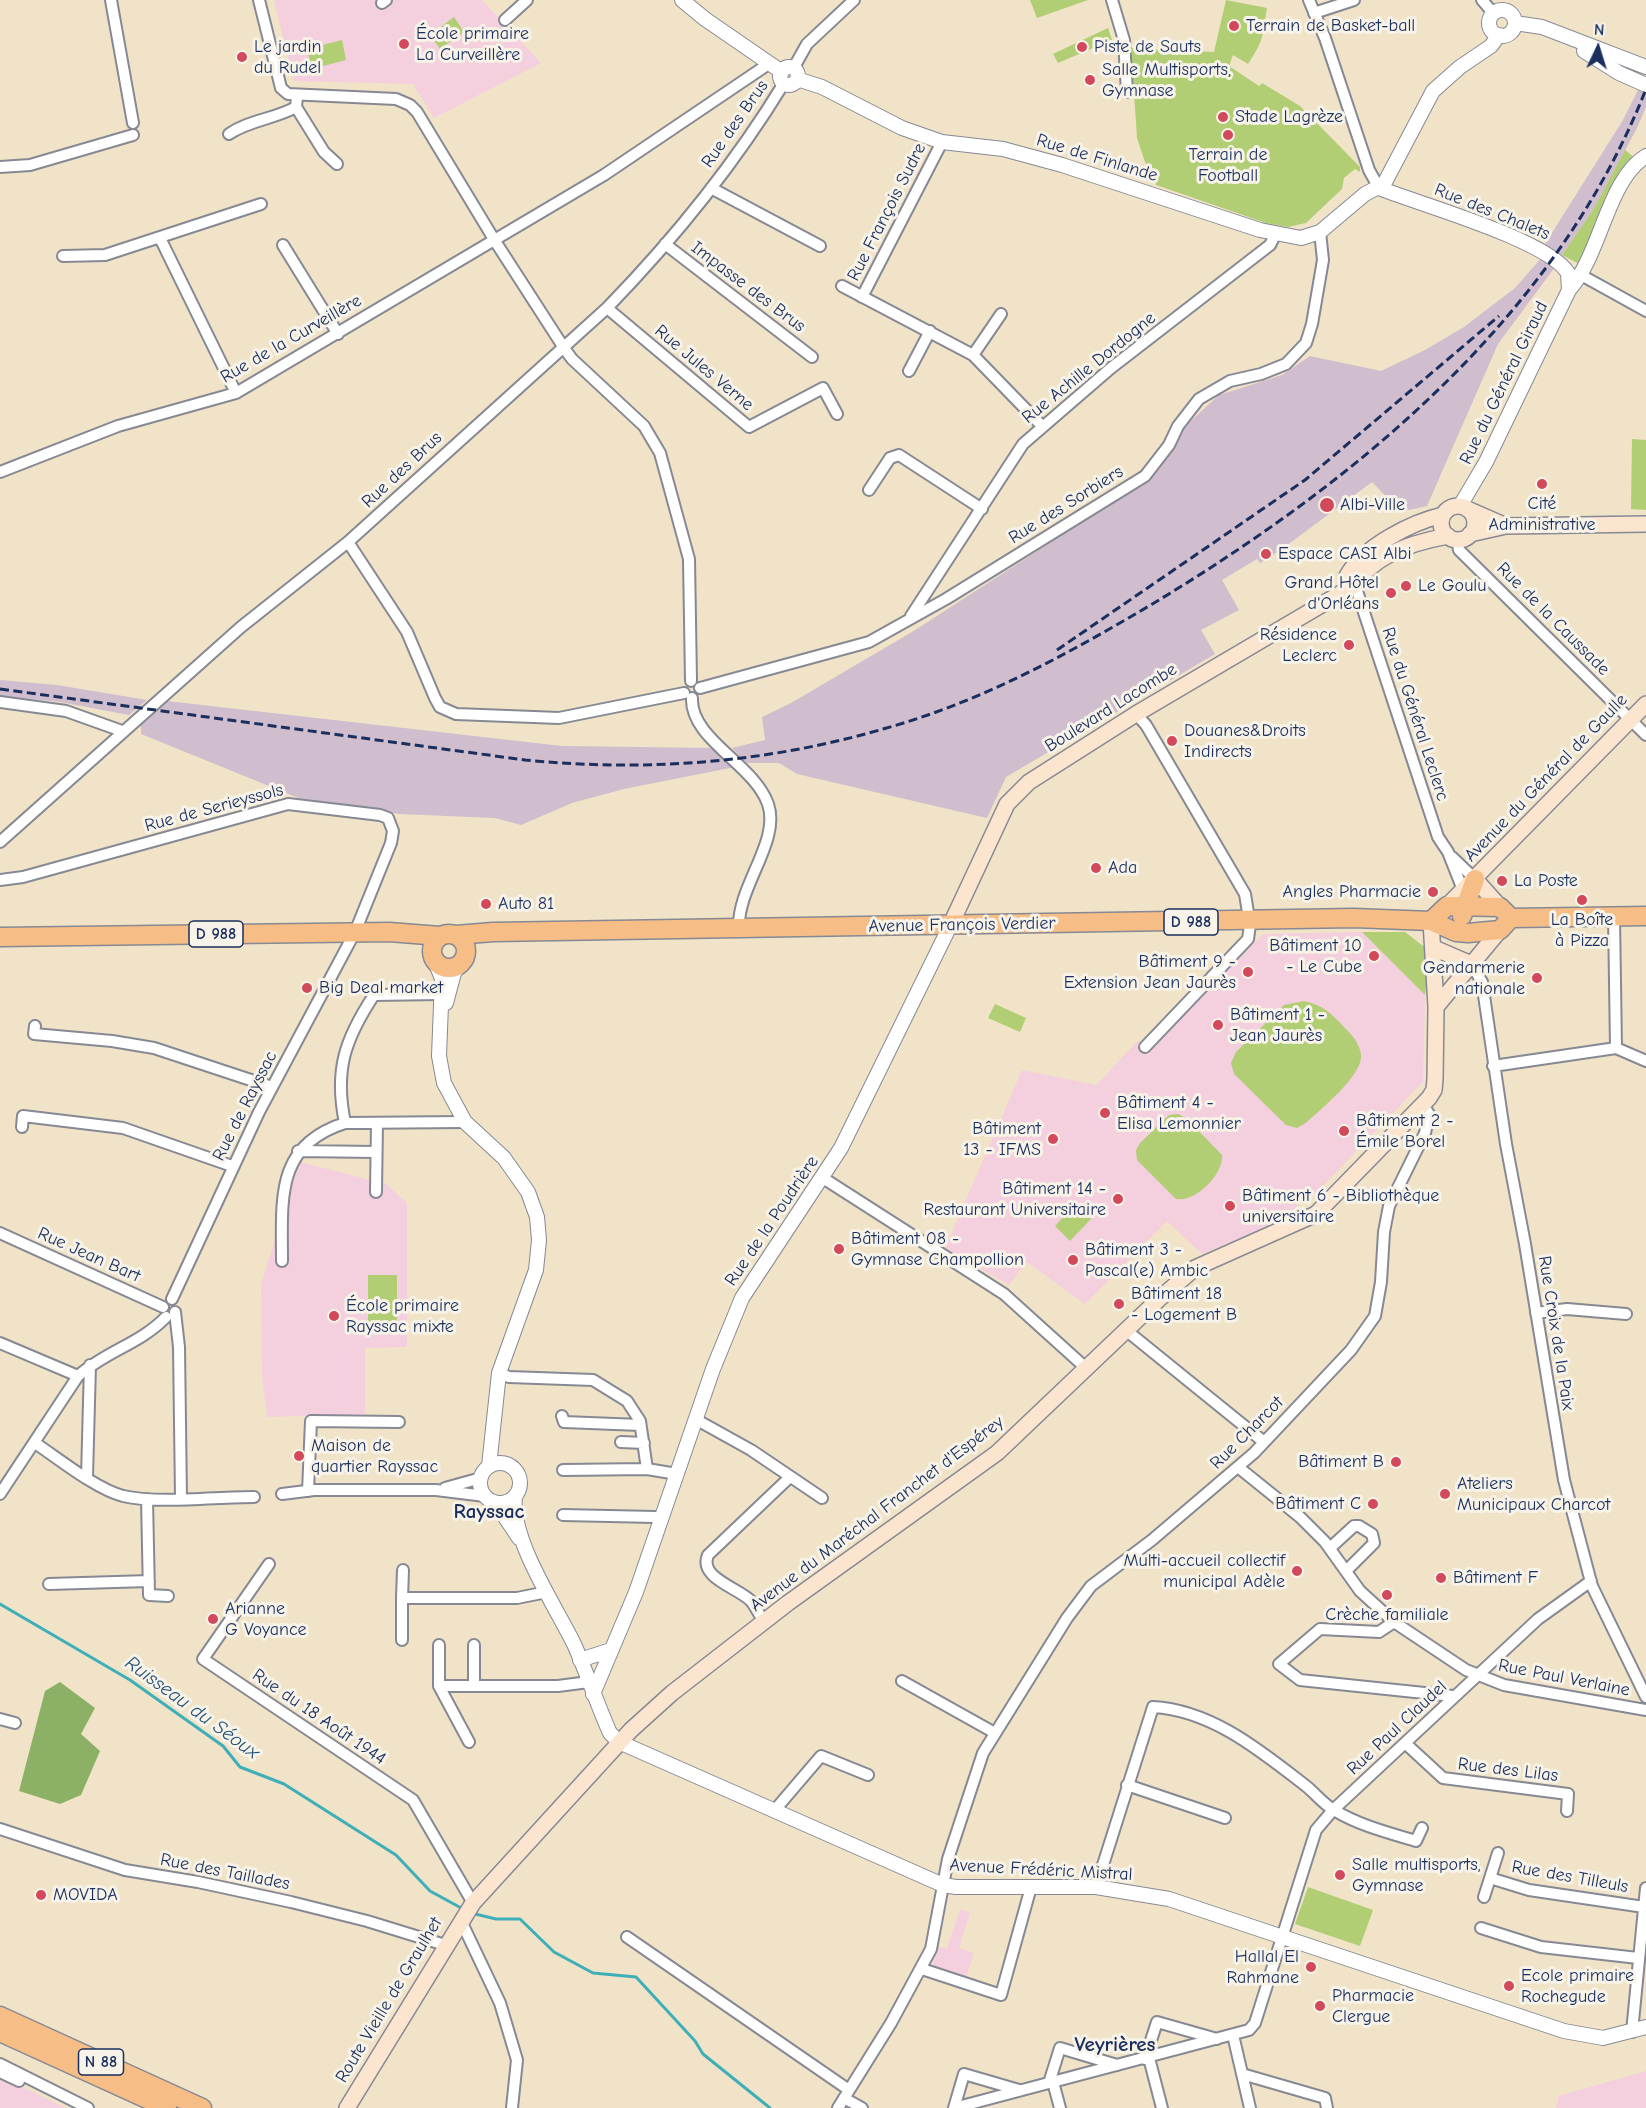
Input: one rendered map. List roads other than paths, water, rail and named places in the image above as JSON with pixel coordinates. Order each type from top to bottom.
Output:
[{"type":"main road","points":[[1355,585],[1347,576],[1355,562],[1408,526],[1443,515],[1450,508],[1463,508],[1506,526],[1646,524]]},
{"type":"main road","points":[[1443,515],[1441,524],[1458,537],[1474,521],[1463,508]]},
{"type":"main road","name":"Boulevard Lacombe","points":[[951,924],[1008,804],[1029,782],[1136,714],[1355,585],[1364,569],[1413,542],[1458,537],[1506,526]]},
{"type":"main road","name":"Avenue du Général de Gaulle","points":[[1468,892],[1646,704]]},
{"type":"main road","points":[[1468,892],[1447,906],[1431,921],[1456,932],[1504,918],[1646,916]]},
{"type":"main road","points":[[1468,892],[1504,918]]},
{"type":"main road","points":[[1468,892],[1504,918]]},
{"type":"main road","points":[[1456,932],[1468,892]]},
{"type":"main road","name":"Avenue François Verdier","points":[[445,947],[493,932],[1354,918],[1431,921]]},
{"type":"main road","points":[[1436,1007],[1504,918]]},
{"type":"main road","name":"Avenue du Maréchal Franchet d'Espérey","points":[[467,1912],[619,1742],[672,1692],[764,1622],[997,1453],[1195,1268],[1316,1214],[1423,1105],[1434,1090],[1436,1007],[1431,921]]},
{"type":"main road","name":"D 988","points":[[2,938],[389,932],[445,947]]},
{"type":"main road","points":[[1434,948],[1471,964]]},
{"type":"main road","name":"Route Vieille de Graulhet","points":[[347,2108],[445,1944],[467,1912]]},
{"type":"main road","name":"N 88","points":[[0,2016],[202,2108]]},
{"type":"main road","name":"N 88","points":[[0,2032],[167,2108]]},
{"type":"street","points":[[111,0],[133,123]]},
{"type":"street","points":[[259,0],[281,88],[297,102],[324,152],[337,164]]},
{"type":"street","points":[[505,20],[527,0]]},
{"type":"street","name":"Rue de Finlande","points":[[682,0],[705,19],[789,76],[822,87],[902,129],[942,142],[1003,149],[1062,165],[1275,235],[1301,238],[1320,232]]},
{"type":"street","name":"Rue des Brus","points":[[0,842],[241,627],[348,542],[606,308],[665,244],[711,188],[789,76],[807,44],[854,0]]},
{"type":"street","points":[[1112,0],[1124,40],[1127,92]]},
{"type":"street","points":[[1309,0],[1325,38],[1369,170],[1379,188]]},
{"type":"street","points":[[1314,13],[1354,0]]},
{"type":"street","points":[[1482,0],[1494,14]]},
{"type":"street","points":[[1499,35],[1491,28],[1490,20],[1494,14],[1501,11],[1509,12],[1515,23]]},
{"type":"street","points":[[1515,23],[1529,24],[1552,31],[1646,68]]},
{"type":"street","points":[[1320,232],[1365,194],[1379,188],[1391,173],[1433,91],[1460,67],[1491,46],[1499,35],[1510,33],[1515,23]]},
{"type":"street","points":[[1552,31],[1619,73],[1646,85]]},
{"type":"street","name":"Rue de la Curveillère","points":[[0,472],[118,426],[236,393],[604,175],[770,63]]},
{"type":"street","points":[[229,134],[240,127],[278,117],[297,102],[396,99],[410,105],[417,112],[493,240],[564,348],[572,359],[644,426],[660,453],[689,559],[691,681]]},
{"type":"street","points":[[0,166],[30,165],[133,135]]},
{"type":"street","name":"Rue François Sudre","points":[[862,297],[942,142]]},
{"type":"street","name":"Rue du Général Giraud","points":[[1463,508],[1569,290],[1581,275],[1627,172],[1646,156]]},
{"type":"street","points":[[711,188],[820,246]]},
{"type":"street","name":"Rue des Chalets","points":[[1379,188],[1467,219],[1548,254],[1568,273],[1569,290]]},
{"type":"street","points":[[63,256],[105,255],[261,204]]},
{"type":"street","name":"Rue des Sorbiers","points":[[700,688],[869,642],[910,617],[946,599],[1145,476],[1169,445],[1178,426],[1199,399],[1230,381],[1286,364],[1306,343],[1312,324],[1323,260],[1320,232]]},
{"type":"street","name":"Rue Achille Dordogne","points":[[910,617],[1023,444],[1111,368],[1270,245],[1275,235]]},
{"type":"street","points":[[160,238],[236,393]]},
{"type":"street","points":[[284,244],[338,334]]},
{"type":"street","name":"Impasse des Brus","points":[[665,244],[812,357]]},
{"type":"street","points":[[1581,275],[1646,311]]},
{"type":"street","points":[[842,286],[973,355],[1042,426]]},
{"type":"street","name":"Rue Jules Verne","points":[[606,308],[749,427],[823,388],[837,414]]},
{"type":"street","points":[[973,355],[1001,314]]},
{"type":"street","points":[[909,371],[930,331]]},
{"type":"street","points":[[869,490],[890,458],[899,455],[982,508]]},
{"type":"street","name":"Rue de la Caussade","points":[[1458,537],[1459,550],[1646,735]]},
{"type":"street","points":[[348,542],[407,632],[435,698],[447,711],[469,715],[560,718],[699,694],[698,684],[691,681]]},
{"type":"street","points":[[933,583],[934,590],[946,599]]},
{"type":"street","name":"Rue du Général Leclerc","points":[[1355,585],[1438,837],[1468,892]]},
{"type":"street","points":[[691,681],[684,685],[694,718],[754,779],[768,805],[770,829],[738,916],[739,928]]},
{"type":"street","points":[[0,702],[66,711],[122,731]]},
{"type":"street","points":[[1136,714],[1146,726],[1245,894],[1250,921],[1248,939],[1145,1047]]},
{"type":"street","name":"Rue de Serieyssols","points":[[0,880],[23,877],[273,807],[309,804],[380,815],[388,818],[393,825],[391,843],[356,932]]},
{"type":"street","points":[[1614,916],[1616,1048]]},
{"type":"street","name":"Rue de la Poudrière","points":[[591,1688],[611,1650],[636,1593],[742,1298],[841,1148],[951,924]]},
{"type":"street","name":"Rue de Rayssac","points":[[168,1312],[232,1166],[356,932]]},
{"type":"street","points":[[445,947],[440,994],[439,1056],[444,1083],[465,1122],[504,1158],[528,1192],[537,1217],[539,1240],[536,1270],[499,1373],[493,1431],[481,1488],[525,1547],[580,1660],[610,1733],[619,1742]]},
{"type":"street","points":[[440,1019],[454,973],[445,947]]},
{"type":"street","name":"Rue Croix de la Paix","points":[[1471,964],[1482,982],[1493,1066],[1564,1480],[1591,1581],[1646,1698]]},
{"type":"street","points":[[345,1123],[340,1092],[343,1054],[354,1026],[374,995],[440,994]]},
{"type":"street","points":[[35,1026],[34,1034],[112,1041],[154,1048],[272,1087]]},
{"type":"street","points":[[1493,1066],[1616,1048],[1646,1061]]},
{"type":"street","name":"Rue Charcot","points":[[838,2108],[922,1969],[931,1949],[943,1885],[966,1802],[983,1753],[1067,1618],[1091,1586],[1152,1540],[1264,1442],[1351,1350],[1375,1316],[1387,1215],[1425,1133],[1429,1114],[1423,1105]]},
{"type":"street","points":[[22,1127],[22,1116],[123,1128],[232,1166]]},
{"type":"street","points":[[282,1261],[282,1221],[286,1181],[298,1150],[318,1133],[345,1123],[465,1122]]},
{"type":"street","points":[[376,1192],[377,1123]]},
{"type":"street","points":[[298,1150],[376,1152]]},
{"type":"street","points":[[823,1178],[1004,1294],[1087,1369]]},
{"type":"street","name":"Rue Jean Bart","points":[[0,1233],[168,1312]]},
{"type":"street","points":[[1536,1313],[1567,1309],[1626,1314]]},
{"type":"street","points":[[0,1494],[78,1376],[90,1365],[151,1333],[168,1312]]},
{"type":"street","points":[[168,1312],[179,1347],[181,1498]]},
{"type":"street","points":[[1127,1331],[1264,1442]]},
{"type":"street","points":[[0,1342],[78,1376]]},
{"type":"street","points":[[87,1477],[90,1365]]},
{"type":"street","points":[[499,1373],[509,1377],[593,1380],[627,1401],[640,1425],[647,1469]]},
{"type":"street","points":[[562,1416],[564,1422],[640,1425]]},
{"type":"street","points":[[697,1419],[732,1438],[822,1498]]},
{"type":"street","points":[[308,1491],[311,1421],[399,1422]]},
{"type":"street","points":[[493,1431],[508,1464],[520,1478],[514,1505],[525,1547]]},
{"type":"street","points":[[621,1442],[644,1443]]},
{"type":"street","points":[[35,1443],[87,1477],[121,1495],[147,1499],[254,1497]]},
{"type":"street","points":[[436,1490],[508,1464]]},
{"type":"street","name":"Rue Paul Verlaine","points":[[1238,1467],[1300,1517],[1330,1548],[1360,1591],[1394,1622],[1477,1676],[1504,1685],[1646,1710]]},
{"type":"street","points":[[563,1470],[647,1469],[677,1474]]},
{"type":"street","points":[[764,1622],[750,1601],[714,1577],[707,1569],[706,1562],[708,1555],[790,1477]]},
{"type":"street","points":[[282,1494],[308,1491],[436,1490],[506,1502],[515,1496]]},
{"type":"street","points":[[147,1499],[149,1595],[168,1596]]},
{"type":"street","points":[[563,1515],[662,1519]]},
{"type":"street","points":[[1330,1548],[1354,1526],[1359,1526],[1372,1534],[1374,1543],[1347,1570]]},
{"type":"street","name":"Rue du 18 Août 1944","points":[[269,1564],[203,1659],[413,1800],[467,1912]]},
{"type":"street","points":[[402,1640],[403,1570]]},
{"type":"street","points":[[49,1584],[149,1581]]},
{"type":"street","name":"Rue Paul Claudel","points":[[1233,2035],[1249,2030],[1255,2023],[1316,1830],[1453,1696],[1538,1619],[1591,1581]]},
{"type":"street","points":[[402,1598],[517,1598],[547,1592]]},
{"type":"street","points":[[1394,1622],[1379,1632],[1320,1629],[1279,1664],[1300,1680],[1453,1696]]},
{"type":"street","points":[[439,1645],[439,1686],[469,1742]]},
{"type":"street","points":[[474,1645],[474,1685]]},
{"type":"street","points":[[580,1660],[611,1650]]},
{"type":"street","points":[[902,1681],[995,1733]]},
{"type":"street","points":[[439,1686],[591,1688]]},
{"type":"street","points":[[1096,1887],[1153,1707],[1167,1707],[1224,1727],[1308,1788],[1334,1810],[1416,1841],[1422,1828]]},
{"type":"street","points":[[0,1721],[15,1723]]},
{"type":"street","name":"Avenue Frédéric Mistral","points":[[619,1742],[943,1885],[956,1887],[1096,1887],[1169,1899],[1574,2034],[1603,2038],[1646,2028]]},
{"type":"street","name":"Rue des Lilas","points":[[1405,1743],[1443,1778],[1568,1794],[1567,1811]]},
{"type":"street","points":[[774,1811],[821,1756],[868,1776]]},
{"type":"street","points":[[1127,1785],[1224,1818]]},
{"type":"street","name":"Rue des Taillades","points":[[0,1829],[125,1870],[198,1882],[291,1902],[445,1944]]},
{"type":"street","name":"Rue des Tilleuls","points":[[1484,1897],[1498,1853]]},
{"type":"street","name":"Rue des Tilleuls","points":[[1490,1878],[1529,1890],[1644,1906]]},
{"type":"street","points":[[922,1969],[1001,1995],[1031,1887]]},
{"type":"street","points":[[1632,2032],[1646,1888]]},
{"type":"street","points":[[467,1912],[500,2003],[517,2060],[512,2108]]},
{"type":"street","points":[[1481,1928],[1541,1947],[1638,1958]]},
{"type":"street","points":[[627,1937],[847,2094],[862,2108]]},
{"type":"street","points":[[1162,2108],[1147,2058],[1157,2022],[1217,2039]]},
{"type":"street","points":[[1021,2091],[964,2074],[956,2108],[1118,2066],[1233,2035],[1250,2108]]},
{"type":"street","points":[[1060,2108],[1051,2083],[1060,2048],[1118,2066]]},
{"type":"street","points":[[3,2068],[79,2108]]},
{"type":"street","points":[[3,2068],[88,2108]]},
{"type":"street","points":[[1242,2074],[1325,2098],[1327,2108]]},
{"type":"waterway","name":"Ruisseau du Séoux","points":[[0,1604],[130,1680],[223,1746],[240,1767],[284,1784],[396,1855],[430,1891],[463,1909]]},
{"type":"waterway","name":"Ruisseau du Séoux","points":[[471,1913],[496,1919],[520,1919],[554,1952],[593,1973],[636,1977],[695,2041],[703,2054],[770,2108]]},
{"type":"railway","points":[[0,689],[525,760],[616,765],[706,762],[795,750],[883,729],[955,705],[1023,675],[1154,603],[1230,555],[1304,503],[1376,446],[1443,385],[1505,319],[1560,248],[1608,171],[1646,89]]},
{"type":"railway","points":[[1057,650],[1305,480],[1499,316]]},
{"type":"place","name":"Terrain de Basket-ball","points":[[1234,26]]},
{"type":"place","name":"École primaire La Curveillère","points":[[404,44]]},
{"type":"place","name":"Piste de Sauts","points":[[1082,47]]},
{"type":"place","name":"Le jardin du Rudel","points":[[242,57]]},
{"type":"place","name":"Salle Multisports, Gymnase","points":[[1090,80]]},
{"type":"place","name":"Stade Lagrèze","points":[[1223,117]]},
{"type":"place","name":"Terrain de Football","points":[[1228,135]]},
{"type":"place","name":"Cité Administrative","points":[[1542,484]]},
{"type":"place","name":"Albi-Ville","points":[[1327,505]]},
{"type":"place","name":"Espace CASI Albi","points":[[1266,554]]},
{"type":"place","name":"Le Goulu","points":[[1406,586]]},
{"type":"place","name":"Grand Hôtel d'Orléans","points":[[1391,593]]},
{"type":"place","name":"Résidence Leclerc","points":[[1349,645]]},
{"type":"place","name":"Douanes&Droits Indirects","points":[[1172,741]]},
{"type":"place","name":"Ada","points":[[1096,868]]},
{"type":"place","name":"La Poste","points":[[1502,881]]},
{"type":"place","name":"Angles Pharmacie","points":[[1433,892]]},
{"type":"place","name":"La Boîte à Pizza","points":[[1582,900]]},
{"type":"place","name":"Auto 81","points":[[486,904]]},
{"type":"place","name":"Bâtiment 10 - Le Cube","points":[[1374,956]]},
{"type":"place","name":"Bâtiment 9 - Extension Jean Jaurès","points":[[1248,972]]},
{"type":"place","name":"Gendarmerie nationale","points":[[1537,978]]},
{"type":"place","name":"Big Deal market","points":[[307,988]]},
{"type":"place","name":"Bâtiment 1 - Jean Jaurès","points":[[1218,1025]]},
{"type":"place","name":"Bâtiment 4 - Elisa Lemonnier","points":[[1105,1113]]},
{"type":"place","name":"Bâtiment 2 - Émile Borel","points":[[1344,1131]]},
{"type":"place","name":"Bâtiment 13 - IFMS","points":[[1053,1139]]},
{"type":"place","name":"Bâtiment 14 - Restaurant Universitaire","points":[[1118,1199]]},
{"type":"place","name":"Bâtiment 6 - Bibliothèque universitaire","points":[[1230,1206]]},
{"type":"place","name":"Bâtiment 08 - Gymnase Champollion","points":[[839,1249]]},
{"type":"place","name":"Bâtiment 3 - Pascal(e) Ambic","points":[[1073,1260]]},
{"type":"place","name":"Bâtiment 18 - Logement B","points":[[1119,1304]]},
{"type":"place","name":"École primaire Rayssac mixte","points":[[334,1316]]},
{"type":"place","name":"Maison de quartier Rayssac","points":[[299,1456]]},
{"type":"place","name":"Bâtiment B","points":[[1396,1462]]},
{"type":"place","name":"Ateliers Municipaux Charcot","points":[[1445,1494]]},
{"type":"place","name":"Bâtiment C","points":[[1373,1504]]},
{"type":"place","name":"Multi-accueil collectif municipal Adèle","points":[[1297,1571]]},
{"type":"place","name":"Bâtiment F","points":[[1441,1578]]},
{"type":"place","name":"Crèche familiale","points":[[1387,1595]]},
{"type":"place","name":"Arianne G Voyance","points":[[213,1619]]},
{"type":"place","name":"Salle multisports, Gymnase","points":[[1340,1875]]},
{"type":"place","name":"MOVIDA","points":[[41,1895]]},
{"type":"place","name":"Hallal El Rahmane","points":[[1311,1967]]},
{"type":"place","name":"Ecole primaire Rochegude","points":[[1509,1986]]},
{"type":"place","name":"Pharmacie Clergue","points":[[1320,2006]]},
{"type":"district","name":"Rayssac","points":[[489,1512]]},
{"type":"district","name":"Veyrières","points":[[1115,2045]]}]
